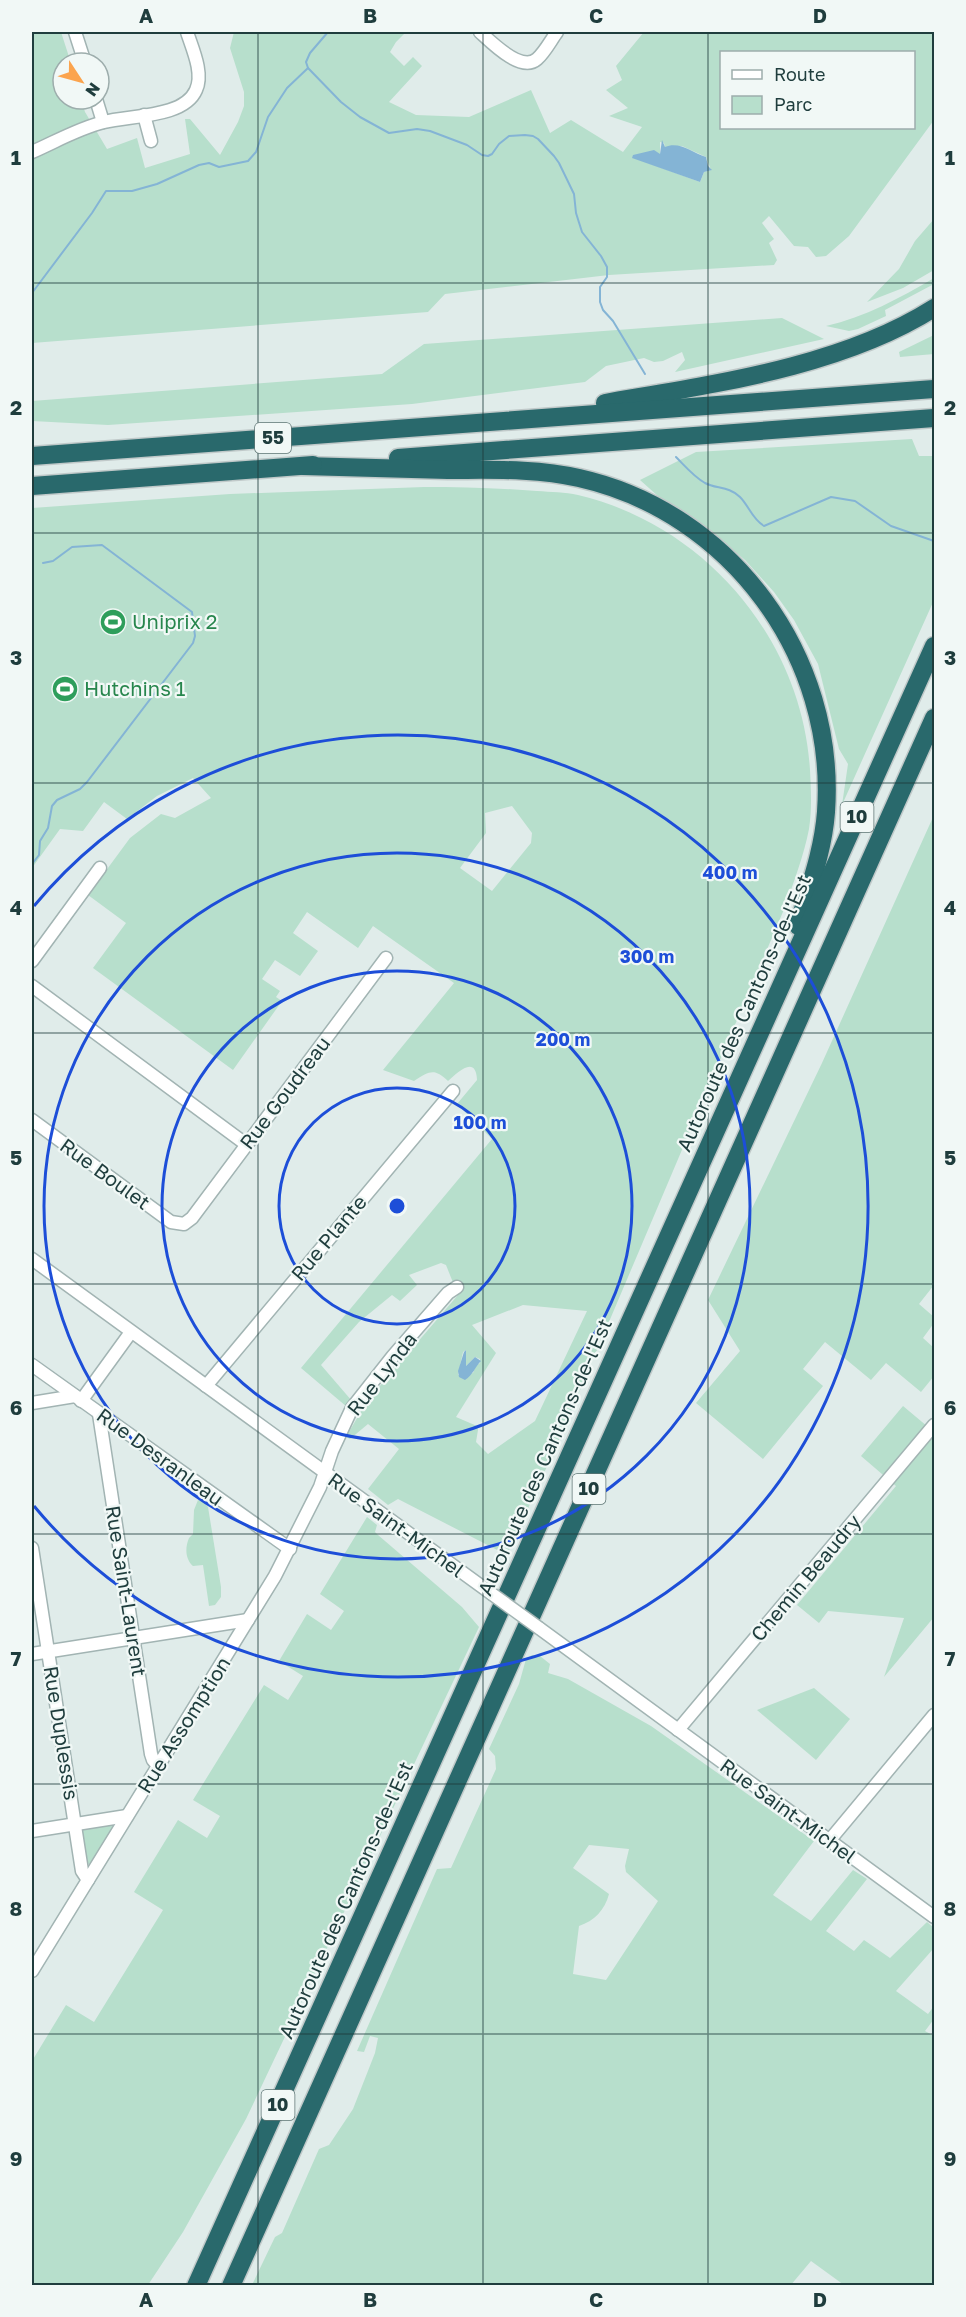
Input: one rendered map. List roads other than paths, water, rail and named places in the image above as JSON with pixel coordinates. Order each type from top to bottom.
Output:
[{"type":"highway","points":[[494,421],[679,390],[806,362],[867,342],[934,308]]},
{"type":"highway","points":[[494,421],[934,389]]},
{"type":"highway","points":[[303,466],[934,418]]},
{"type":"highway","name":"55","points":[[32,456],[494,421]]},
{"type":"highway","points":[[303,466],[526,471],[587,480],[630,494],[676,518],[709,541],[746,576],[780,622],[803,668],[817,708],[825,761],[826,810],[820,852],[780,988]]},
{"type":"highway","name":"55","points":[[32,486],[303,466]]},
{"type":"highway","name":"Autoroute des Cantons-de-l'Est","points":[[196,2286],[934,646]]},
{"type":"highway","name":"10","points":[[231,2286],[934,718]]},
{"type":"highway","points":[[184,2286],[231,2210]]},
{"type":"street","points":[[75,32],[81,51]]},
{"type":"street","points":[[32,152],[103,122],[182,105],[196,91],[198,71],[187,32]]},
{"type":"street","points":[[480,32],[516,60],[526,63],[536,59],[557,32]]},
{"type":"street","points":[[100,111],[103,122]]},
{"type":"street","points":[[144,115],[151,141]]},
{"type":"street","points":[[32,961],[100,868]]},
{"type":"street","name":"Rue Goudreau","points":[[181,1225],[192,1218],[386,958]]},
{"type":"street","points":[[32,986],[247,1145]]},
{"type":"street","name":"Rue Plante","points":[[206,1386],[453,1091]]},
{"type":"street","name":"Rue Boulet","points":[[32,1120],[171,1222],[181,1225]]},
{"type":"street","name":"Rue Saint-Michel","points":[[32,1259],[934,1917]]},
{"type":"street","name":"Rue Lynda","points":[[324,1473],[342,1428],[360,1396],[436,1307],[457,1287]]},
{"type":"street","points":[[32,1403],[78,1399],[131,1332]]},
{"type":"street","name":"Rue Desranleau","points":[[32,1365],[290,1549]]},
{"type":"street","name":"Rue Saint-Laurent","points":[[99,1414],[153,1760],[159,1766]]},
{"type":"street","name":"Chemin Beaudry","points":[[678,1730],[934,1425]]},
{"type":"street","name":"Rue Assomption","points":[[32,1971],[290,1549],[322,1484],[324,1473]]},
{"type":"street","name":"Rue Duplessis","points":[[32,1548],[82,1871],[88,1880]]},
{"type":"street","points":[[32,1654],[248,1620]]},
{"type":"street","points":[[829,1841],[934,1715]]},
{"type":"street","points":[[32,1831],[127,1816]]},
{"type":"water","points":[[662,140],[665,147],[681,146],[706,157],[708,166],[712,170],[704,172],[700,182],[632,158],[633,155],[654,150],[660,154]]},
{"type":"water","points":[[466,1350],[466,1366],[475,1357],[481,1361],[465,1380],[459,1377],[458,1371]]},
{"type":"waterway","points":[[328,32],[310,53],[306,62],[308,68],[341,102],[360,117],[389,133],[417,129],[430,131],[488,156],[509,136],[533,136],[554,156],[574,194],[576,213],[582,232],[607,267],[607,277],[600,287],[600,302],[603,310],[613,321],[645,374]]},
{"type":"waterway","points":[[32,293],[106,191],[132,191],[157,184],[199,165],[209,163],[219,167],[248,161],[256,152],[268,117],[287,88],[308,68]]},
{"type":"waterway","points":[[676,457],[705,483],[736,493],[756,520],[764,526],[831,497],[855,501],[891,526],[934,541]]},
{"type":"waterway","points":[[32,864],[39,855],[40,841],[48,828],[52,806],[57,800],[80,789],[87,782],[193,643],[195,636],[192,612],[102,545],[72,547],[53,561],[43,563]]},
{"type":"place","name":"Uniprix 2","points":[[113,622]]},
{"type":"place","name":"Hutchins 1","points":[[65,689]]}]
